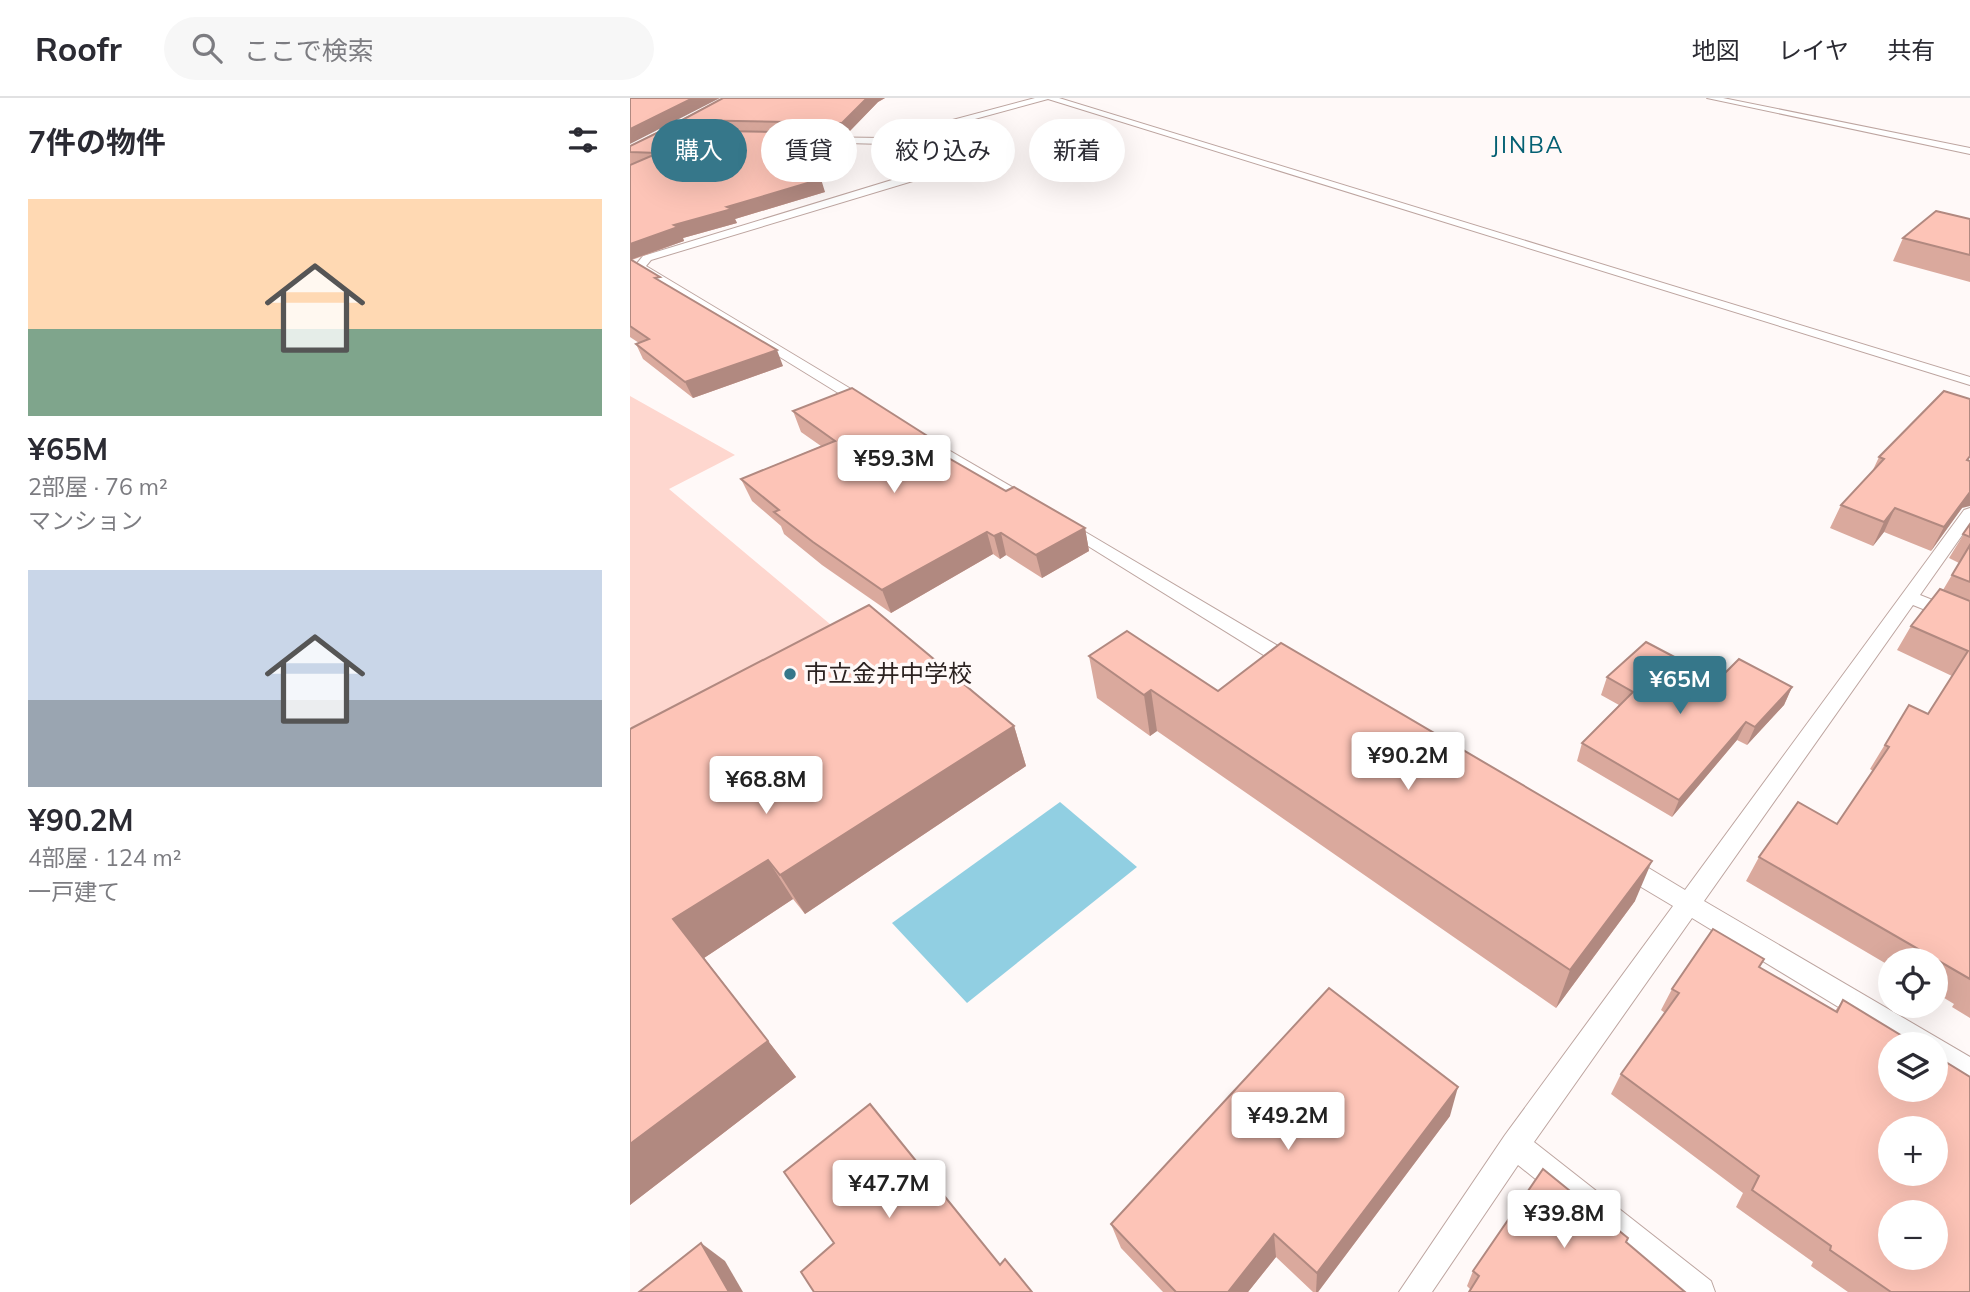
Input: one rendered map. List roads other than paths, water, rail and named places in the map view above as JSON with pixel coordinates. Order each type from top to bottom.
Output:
[{"type":"street","points":[[696,119],[737,98]]},
{"type":"street","points":[[630,154],[651,143]]},
{"type":"lane","points":[[966,119],[1044,98]]},
{"type":"lane","points":[[1051,98],[1970,382]]},
{"type":"lane","points":[[1711,98],[1970,151]]},
{"type":"lane","points":[[900,182],[648,258],[640,267],[1307,673]]},
{"type":"lane","points":[[1414,1292],[1515,1145],[1970,513]]},
{"type":"lane","points":[[1910,597],[1970,622]]},
{"type":"lane","points":[[1605,854],[1903,1032]]},
{"type":"lane","points":[[1948,1058],[1970,1071]]},
{"type":"lane","points":[[1515,1145],[1700,1292]]},
{"type":"water","points":[[1060,802],[1137,867],[967,1003],[892,923]]},
{"type":"place","name":"市立金井中学校","points":[[790,674]]},
{"type":"district","name":"JINBA","points":[[1528,145]]}]
